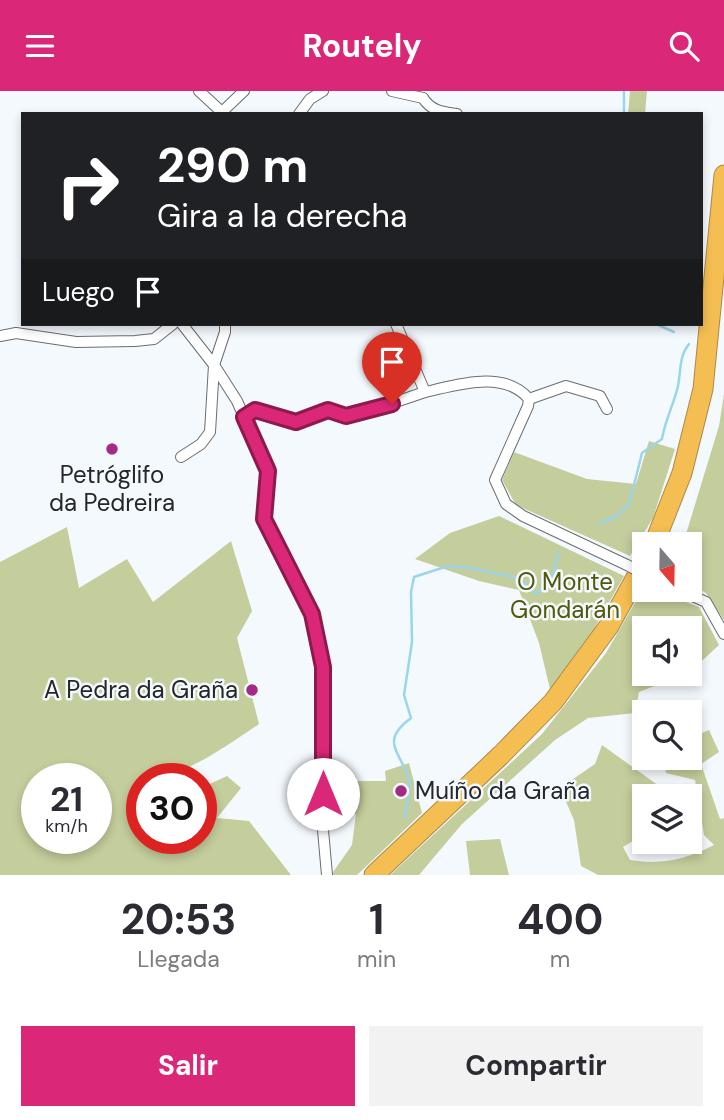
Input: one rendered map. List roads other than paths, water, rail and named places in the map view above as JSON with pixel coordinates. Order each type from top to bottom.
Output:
[{"type":"highway","points":[[659,532],[682,473],[703,390],[724,175]]},
{"type":"highway","points":[[374,875],[553,702],[609,626],[632,573]]},
{"type":"street","points":[[199,91],[222,112]]},
{"type":"street","points":[[224,112],[244,91]]},
{"type":"street","points":[[300,112],[310,99],[323,91]]},
{"type":"street","points":[[392,91],[424,94],[428,106],[446,112]]},
{"type":"street","points":[[0,336],[16,333],[76,342],[135,341],[154,339],[170,326]]},
{"type":"street","points":[[184,326],[214,365],[237,401],[268,471],[264,519],[312,614],[323,667],[322,819],[327,875]]},
{"type":"street","points":[[181,457],[201,444],[210,432],[212,373],[225,326]]},
{"type":"street","points":[[397,326],[425,392]]},
{"type":"street","points":[[244,417],[255,410],[296,422],[328,410],[346,416],[357,415],[425,392],[491,380],[523,393],[529,399]]},
{"type":"street","points":[[529,399],[566,386],[600,396],[607,409]]},
{"type":"street","points":[[529,399],[495,479],[506,504],[523,516],[632,562]]},
{"type":"street","points":[[702,600],[706,602],[724,634]]},
{"type":"waterway","points":[[624,91],[624,112]]},
{"type":"waterway","points":[[660,326],[674,332]]},
{"type":"waterway","points":[[600,523],[615,517],[629,505],[642,453],[662,439],[678,386],[682,359],[689,344]]},
{"type":"waterway","points":[[405,817],[410,783],[394,740],[396,733],[411,718],[404,695],[412,642],[411,592],[414,577],[448,566],[471,568],[518,578],[537,594],[552,578],[558,553]]},
{"type":"place","name":"Petróglifo da Pedreira","points":[[112,449]]},
{"type":"place","name":"A Pedra da Graña","points":[[252,690]]},
{"type":"place","name":"Muíño da Graña","points":[[401,791]]},
{"type":"park label","name":"O Monte Gondarán","points":[[565,596]]}]
